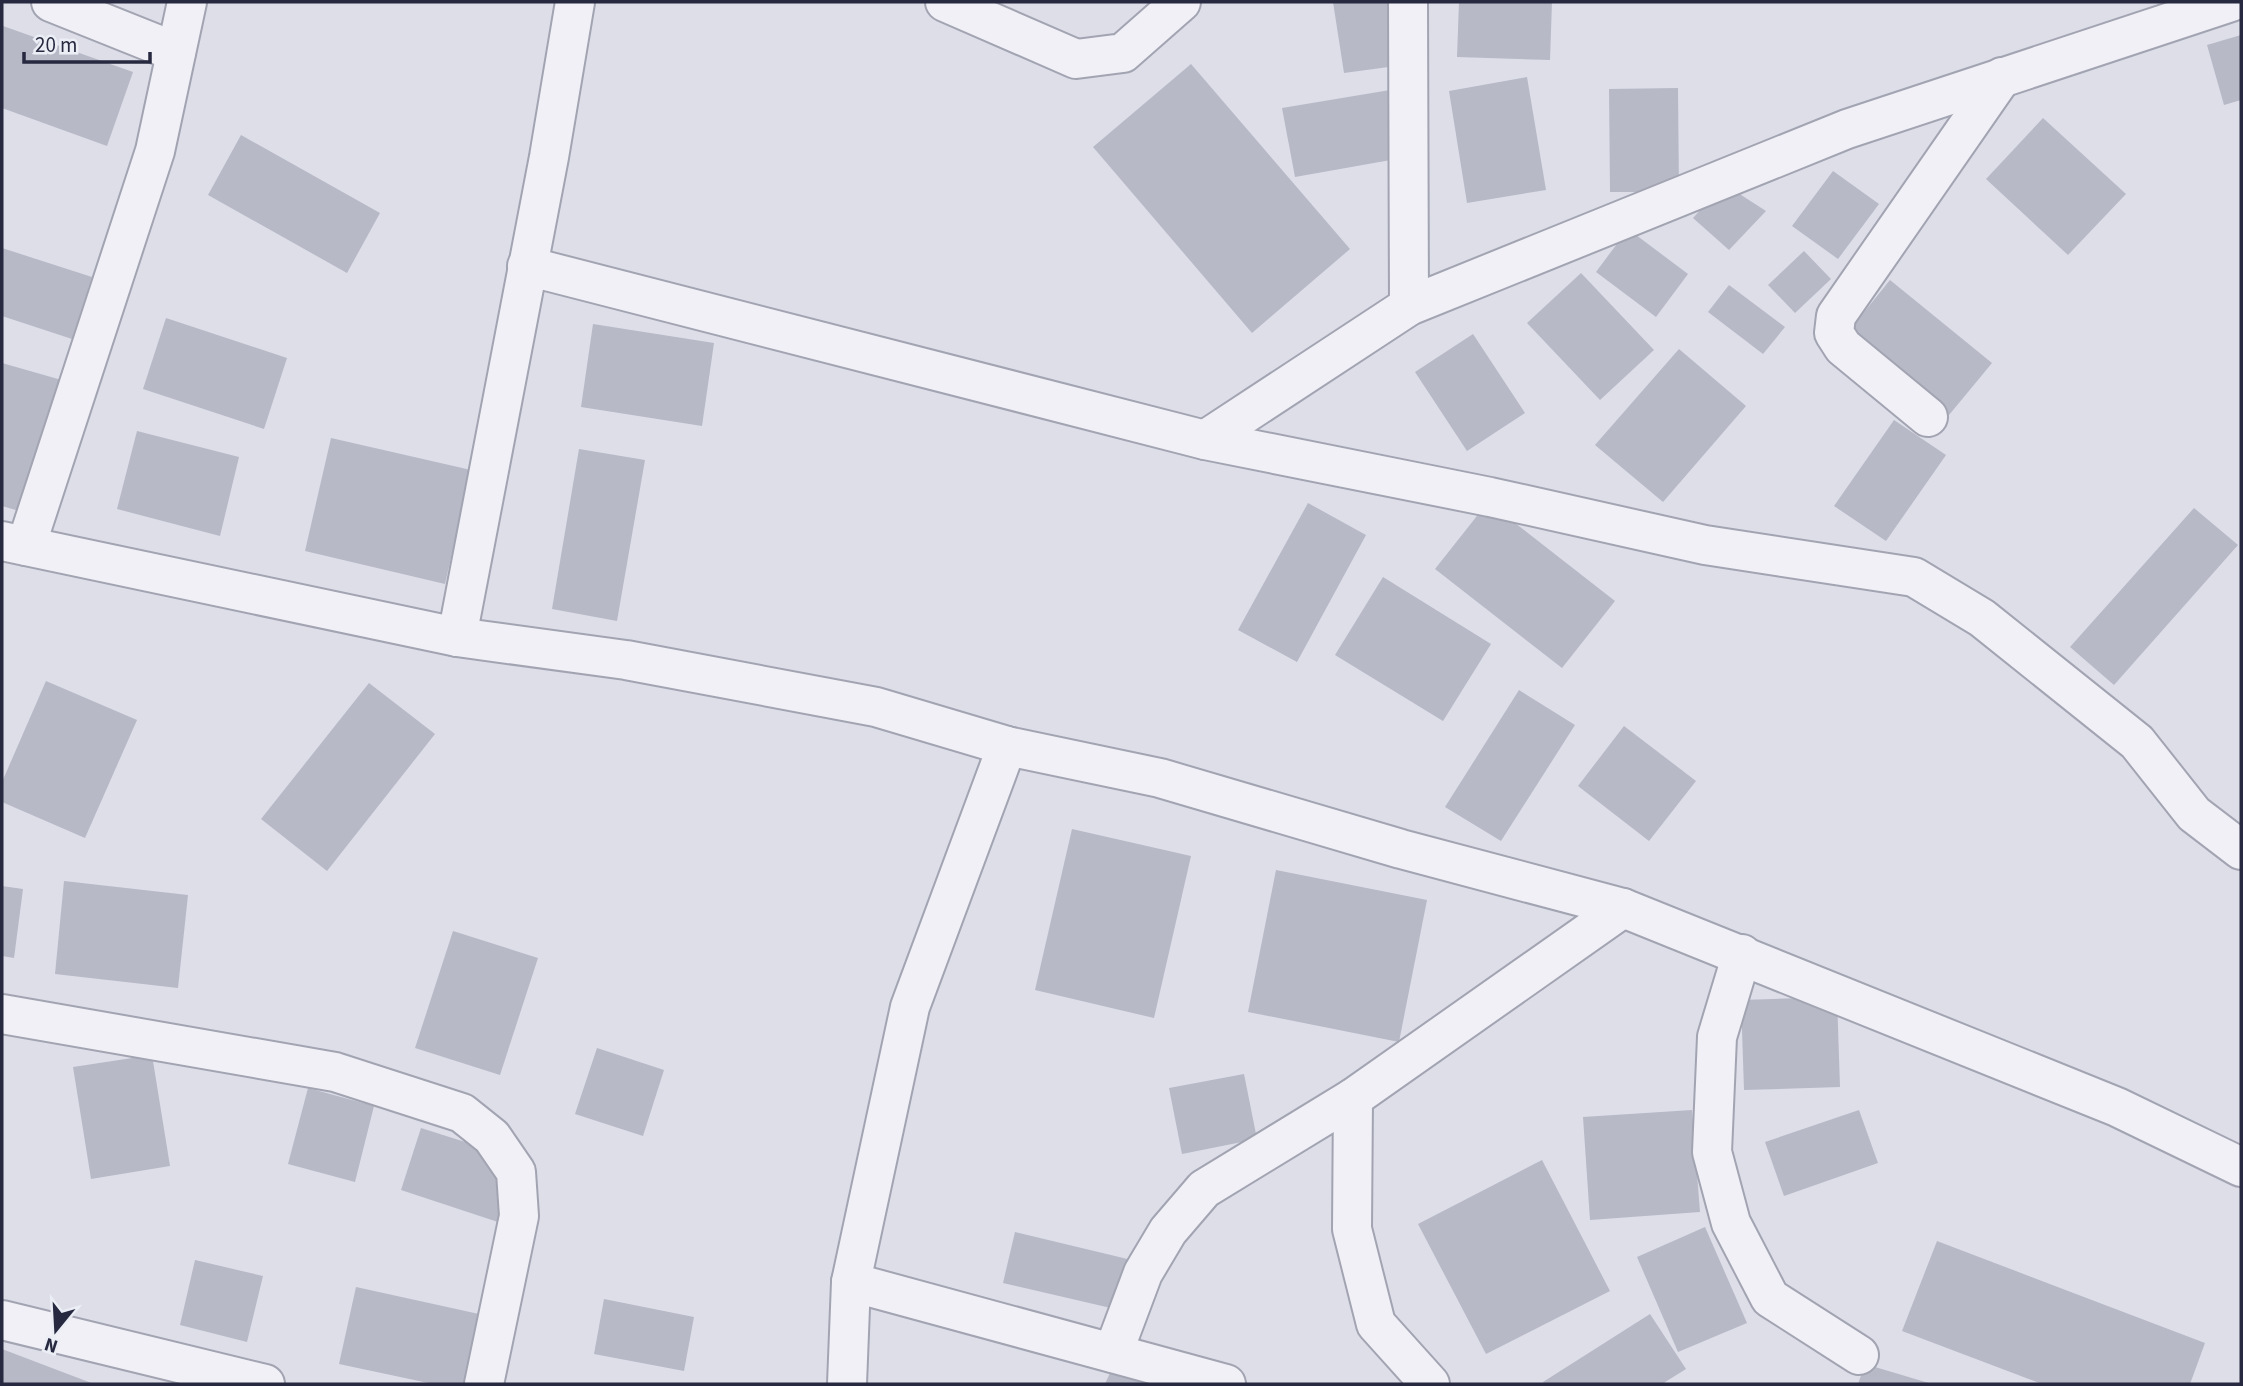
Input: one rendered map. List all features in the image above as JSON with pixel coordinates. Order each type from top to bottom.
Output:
[{"type":"street","points":[[51,2],[176,52]]},
{"type":"street","points":[[187,2],[155,151],[14,543],[457,637],[626,660],[876,707],[1007,746],[1160,778],[1401,849],[1623,908],[2117,1107],[2241,1167]]},
{"type":"street","points":[[457,637],[576,2]]},
{"type":"street","points":[[945,2],[1015,16],[1076,59],[1123,53],[1181,2]]},
{"type":"street","points":[[1408,2],[1409,306]]},
{"type":"street","points":[[1205,440],[1409,306],[1847,129],[2231,2]]},
{"type":"street","points":[[1928,417],[1843,347],[1834,334],[1836,316],[2002,78]]},
{"type":"street","points":[[527,266],[1205,440],[1490,497],[1705,545],[1914,577],[1982,618],[2137,742],[2194,814],[2241,850]]},
{"type":"street","points":[[847,1384],[851,1282],[911,1007],[1007,746]]},
{"type":"street","points":[[1113,1353],[1143,1273],[1168,1231],[1204,1189],[1353,1098],[1623,908]]},
{"type":"street","points":[[1742,954],[1717,1037],[1714,1088],[1712,1152],[1731,1223],[1770,1298],[1859,1355]]},
{"type":"street","points":[[2,1014],[335,1072],[462,1113],[492,1137],[516,1172],[519,1216],[484,1384]]},
{"type":"street","points":[[1353,1098],[1352,1229],[1377,1324],[1430,1384]]},
{"type":"street","points":[[851,1282],[1226,1384]]},
{"type":"street","points":[[2,1320],[265,1384]]},
{"type":"building","points":[[1333,2],[1387,2],[1396,66],[1344,73]]},
{"type":"building","points":[[1459,2],[1552,2],[1550,60],[1457,57]]},
{"type":"building","points":[[3,26],[133,72],[107,146],[2,108]]},
{"type":"building","points":[[2241,35],[2241,100],[2224,105],[2207,45]]},
{"type":"building","points":[[1191,64],[1350,249],[1252,333],[1093,147]]},
{"type":"building","points":[[1527,77],[1546,190],[1467,203],[1449,91]]},
{"type":"building","points":[[1678,88],[1679,192],[1610,192],[1609,89]]},
{"type":"building","points":[[1390,90],[1402,158],[1295,177],[1282,108]]},
{"type":"building","points":[[2043,118],[2126,194],[2068,255],[1986,179]]},
{"type":"building","points":[[241,135],[380,213],[347,273],[208,195]]},
{"type":"building","points":[[1833,171],[1879,204],[1838,259],[1792,226]]},
{"type":"building","points":[[1724,184],[1766,211],[1729,250],[1693,218]]},
{"type":"building","points":[[1628,229],[1688,274],[1656,317],[1596,272]]},
{"type":"building","points":[[2,248],[92,277],[72,339],[2,316]]},
{"type":"building","points":[[1804,251],[1831,279],[1795,313],[1768,285]]},
{"type":"building","points":[[1581,273],[1654,350],[1600,400],[1527,323]]},
{"type":"building","points":[[1890,280],[1992,363],[1949,415],[1848,332]]},
{"type":"building","points":[[1729,285],[1785,327],[1763,354],[1708,312]]},
{"type":"building","points":[[166,318],[287,358],[264,429],[143,389]]},
{"type":"building","points":[[593,324],[714,343],[702,426],[581,407]]},
{"type":"building","points":[[1473,334],[1525,413],[1467,451],[1415,372]]},
{"type":"building","points":[[1679,349],[1746,406],[1663,502],[1595,445]]},
{"type":"building","points":[[2,363],[65,381],[26,513],[2,506]]},
{"type":"building","points":[[1894,420],[1946,455],[1886,541],[1834,506]]},
{"type":"building","points":[[137,431],[239,457],[220,536],[117,509]]},
{"type":"building","points":[[331,438],[471,470],[445,584],[305,551]]},
{"type":"building","points":[[579,449],[645,460],[617,621],[552,609]]},
{"type":"building","points":[[1488,502],[1615,601],[1562,668],[1435,569]]},
{"type":"building","points":[[1308,503],[1366,535],[1297,662],[1238,630]]},
{"type":"building","points":[[2194,508],[2238,545],[2114,685],[2070,647]]},
{"type":"building","points":[[1383,577],[1491,644],[1443,721],[1335,655]]},
{"type":"building","points":[[46,681],[137,720],[85,838],[2,802],[2,782]]},
{"type":"building","points":[[369,683],[435,734],[327,871],[261,819]]},
{"type":"building","points":[[1519,690],[1575,725],[1501,841],[1445,807]]},
{"type":"building","points":[[1624,726],[1696,781],[1649,841],[1578,786]]},
{"type":"building","points":[[1072,829],[1191,856],[1154,1018],[1035,990]]},
{"type":"building","points":[[1276,870],[1427,900],[1399,1042],[1248,1012]]},
{"type":"building","points":[[64,881],[188,895],[178,988],[55,974]]},
{"type":"building","points":[[2,886],[23,889],[14,958],[2,956]]},
{"type":"building","points":[[453,931],[538,958],[500,1075],[415,1048]]},
{"type":"building","points":[[1837,997],[1840,1087],[1744,1090],[1741,1000]]},
{"type":"building","points":[[597,1048],[664,1070],[643,1136],[575,1114]]},
{"type":"building","points":[[152,1055],[170,1166],[91,1179],[73,1067]]},
{"type":"building","points":[[1244,1074],[1257,1139],[1182,1154],[1169,1088]]},
{"type":"building","points":[[308,1088],[374,1106],[355,1182],[288,1164]]},
{"type":"building","points":[[1692,1110],[1700,1212],[1590,1220],[1583,1117]]},
{"type":"building","points":[[1859,1110],[1878,1163],[1784,1196],[1765,1142]]},
{"type":"building","points":[[421,1128],[531,1163],[510,1226],[401,1190]]},
{"type":"building","points":[[1542,1160],[1610,1291],[1486,1354],[1418,1224]]},
{"type":"building","points":[[1705,1227],[1747,1323],[1678,1352],[1637,1257]]},
{"type":"building","points":[[1015,1232],[1140,1262],[1128,1312],[1003,1283]]},
{"type":"building","points":[[1937,1241],[2205,1343],[2190,1384],[2042,1384],[1902,1331]]},
{"type":"building","points":[[195,1260],[263,1276],[247,1342],[180,1325]]},
{"type":"building","points":[[356,1287],[479,1314],[464,1384],[433,1384],[339,1364]]},
{"type":"building","points":[[604,1299],[694,1317],[684,1371],[594,1354]]},
{"type":"building","points":[[1650,1314],[1686,1369],[1662,1384],[1544,1384],[1543,1382]]},
{"type":"building","points":[[2,1349],[94,1384],[2,1384]]},
{"type":"building","points":[[1119,1353],[1189,1384],[1105,1384]]},
{"type":"building","points":[[1865,1364],[1932,1384],[1858,1384]]}]
